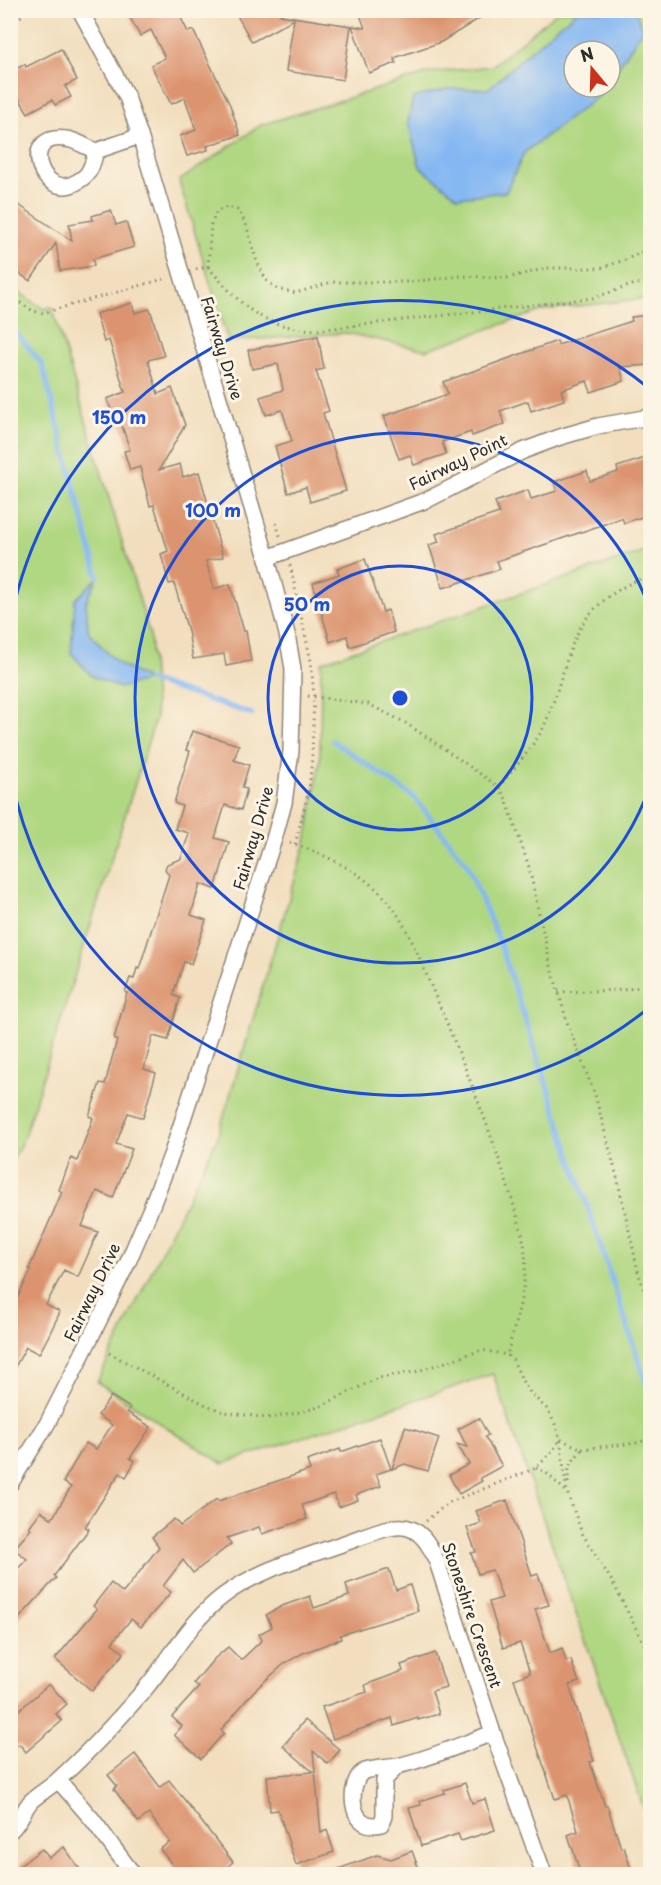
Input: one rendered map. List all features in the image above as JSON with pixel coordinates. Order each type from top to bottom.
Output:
[{"type":"street","name":"Fairway Drive","points":[[10,1484],[47,1424],[128,1262],[172,1153],[274,839],[288,777],[294,694],[293,669],[287,634],[267,558],[140,136],[127,97],[81,10]]},
{"type":"street","points":[[96,151],[140,136]]},
{"type":"street","name":"Fairway Point","points":[[267,558],[427,500],[523,450],[598,426],[651,417]]},
{"type":"street","points":[[10,1831],[15,1828],[30,1803],[85,1754],[144,1690],[203,1612],[225,1594],[275,1569],[380,1530],[401,1526],[415,1529]]},
{"type":"street","name":"Stoneshire Crescent","points":[[415,1529],[429,1543],[437,1562],[493,1733],[544,1875]]},
{"type":"street","points":[[398,1766],[493,1733]]},
{"type":"street","points":[[58,1780],[92,1819],[134,1875]]},
{"type":"street","points":[[10,1809],[30,1803]]},
{"type":"path","points":[[10,22],[31,10]]},
{"type":"path","points":[[651,248],[600,268],[547,268],[507,278],[459,276],[410,282],[332,282],[296,293],[277,289],[266,280],[256,262],[246,224],[238,210],[227,207],[217,211],[211,224],[208,267],[235,298],[267,321],[291,329],[308,330],[593,298],[636,284],[651,282]]},
{"type":"path","points":[[10,296],[33,311],[43,313],[208,267]]},
{"type":"path","points":[[499,787],[544,727],[581,626],[594,610],[613,594],[633,581],[651,575]]},
{"type":"path","points":[[294,694],[345,699],[368,704],[404,722],[499,787],[506,799],[529,867],[558,992],[595,1095],[617,1177],[639,1275],[651,1308]]},
{"type":"path","points":[[274,839],[295,844],[354,870],[389,902],[413,945],[466,1070],[501,1164],[520,1229],[525,1252],[524,1276],[507,1355]]},
{"type":"path","points":[[558,992],[623,990],[651,985]]},
{"type":"path","points":[[109,1353],[206,1405],[224,1412],[268,1418],[319,1407],[378,1378],[416,1372],[482,1350],[507,1355],[513,1360],[531,1394],[547,1409],[555,1424],[560,1439],[567,1492],[582,1533],[613,1583],[651,1656]]},
{"type":"path","points":[[560,1439],[582,1449],[636,1443],[651,1439]]},
{"type":"path","points":[[415,1529],[448,1503],[536,1468],[552,1452],[560,1439]]},
{"type":"path","points":[[567,1492],[568,1466],[582,1449]]},
{"type":"path","points":[[536,1468],[545,1472],[567,1492]]},
{"type":"green space","points":[[558,11],[650,11],[650,298],[544,310],[426,350],[346,333],[228,341],[179,181],[261,125],[429,73],[492,66]]},
{"type":"green space","points":[[11,287],[44,309],[52,307],[150,635],[156,717],[24,1137],[11,1163]]},
{"type":"green space","points":[[650,549],[650,1827],[493,1374],[223,1464],[97,1382],[217,1139],[306,842],[320,760],[321,662]]},
{"type":"water","points":[[578,11],[635,11],[643,29],[622,61],[622,39],[562,39],[562,99],[594,99],[524,153],[506,192],[458,197],[420,167],[408,122],[413,98],[448,89],[488,89]]},
{"type":"water","points":[[98,577],[86,602],[88,631],[121,665],[148,680],[120,688],[92,676],[71,653],[75,600]]},
{"type":"building","points":[[126,10],[177,10],[188,32],[193,30],[230,105],[240,135],[207,146],[208,150],[187,156],[180,136],[196,130],[185,98],[171,104],[151,65],[165,58],[151,30],[140,36]]},
{"type":"building","points":[[234,10],[288,10],[280,15],[351,26],[343,80],[286,71],[294,19],[252,42]]},
{"type":"building","points":[[373,10],[493,10],[441,42],[394,58],[396,63],[369,73],[352,26],[365,28],[360,15]]},
{"type":"building","points":[[61,49],[77,80],[65,86],[71,97],[55,105],[52,100],[28,113],[20,100],[10,105],[10,72],[25,64],[26,67]]},
{"type":"building","points":[[10,199],[72,241],[69,224],[93,220],[92,216],[111,210],[116,225],[126,222],[134,247],[93,259],[94,266],[60,271],[56,243],[30,281],[10,267]]},
{"type":"building","points":[[132,303],[135,313],[150,309],[164,356],[148,360],[158,394],[172,388],[185,425],[159,470],[180,464],[183,477],[199,472],[223,557],[206,561],[214,589],[230,584],[244,631],[246,631],[251,661],[226,666],[224,654],[193,659],[188,631],[174,583],[169,584],[161,554],[168,551],[154,505],[150,506],[140,467],[130,470],[124,451],[130,450],[119,417],[115,419],[107,399],[125,392],[109,340],[104,342],[96,314]]},
{"type":"building","points":[[651,315],[651,365],[620,367],[624,381],[591,392],[587,381],[561,390],[564,400],[531,411],[528,401],[500,411],[505,424],[472,436],[471,432],[442,442],[446,454],[414,465],[410,455],[399,459],[384,416],[448,394],[443,382],[557,341],[558,345],[632,321],[631,317]]},
{"type":"building","points":[[318,336],[324,369],[316,371],[329,411],[323,413],[346,491],[310,502],[306,487],[288,493],[275,446],[292,441],[282,410],[266,415],[260,397],[283,390],[278,364],[252,369],[248,350]]},
{"type":"building","points":[[651,456],[651,514],[624,523],[622,518],[497,561],[500,569],[443,588],[429,545],[439,542],[436,534],[499,513],[495,502],[528,490],[531,499],[557,491],[554,482],[587,471],[590,481],[618,472],[617,467]]},
{"type":"building","points":[[365,559],[383,612],[388,610],[394,632],[350,647],[347,636],[330,642],[313,583],[339,574],[337,569]]},
{"type":"building","points":[[192,731],[239,745],[234,760],[249,765],[242,788],[247,789],[241,810],[225,805],[215,838],[229,842],[215,889],[200,884],[191,915],[206,920],[191,964],[184,962],[173,995],[180,998],[168,1040],[153,1036],[144,1069],[156,1073],[143,1118],[128,1113],[116,1144],[132,1149],[113,1198],[97,1191],[82,1226],[98,1232],[78,1277],[64,1270],[46,1305],[60,1312],[49,1335],[39,1354],[26,1347],[10,1376],[10,1307],[13,1307],[31,1270],[29,1269],[62,1192],[59,1190],[71,1158],[77,1161],[93,1118],[89,1116],[100,1083],[105,1084],[117,1040],[114,1039],[127,993],[125,992],[130,978],[134,979],[137,968],[139,969],[169,875],[165,869],[167,864],[181,859],[189,833],[175,829],[182,806],[174,803],[190,751],[186,750]]},
{"type":"building","points":[[111,1396],[130,1408],[127,1412],[151,1427],[130,1458],[135,1461],[126,1477],[120,1473],[113,1483],[85,1527],[89,1529],[54,1576],[56,1578],[10,1628],[10,1577],[27,1559],[14,1549],[31,1529],[29,1527],[41,1511],[52,1519],[71,1487],[63,1482],[86,1443],[96,1449],[112,1425],[98,1415]]},
{"type":"building","points":[[479,1418],[488,1435],[485,1437],[502,1466],[480,1478],[482,1481],[459,1494],[449,1475],[469,1464],[457,1444],[467,1447],[458,1429]]},
{"type":"building","points":[[405,1427],[439,1438],[428,1471],[405,1464],[392,1469]]},
{"type":"building","points":[[380,1438],[391,1469],[376,1474],[381,1486],[356,1495],[358,1500],[339,1507],[334,1494],[302,1505],[307,1519],[262,1534],[259,1527],[227,1538],[231,1544],[193,1573],[183,1560],[163,1586],[171,1592],[141,1627],[131,1619],[112,1643],[124,1653],[92,1691],[55,1659],[97,1609],[93,1606],[111,1583],[123,1593],[159,1547],[152,1537],[174,1519],[180,1526],[217,1499],[218,1501],[310,1470],[307,1461]]},
{"type":"building","points":[[507,1500],[532,1576],[538,1574],[549,1605],[535,1609],[550,1653],[562,1648],[566,1661],[571,1660],[579,1682],[569,1685],[594,1761],[590,1762],[633,1875],[581,1875],[568,1835],[578,1831],[567,1795],[555,1799],[514,1679],[530,1673],[520,1643],[503,1648],[489,1602],[502,1598],[492,1570],[478,1574],[471,1553],[476,1552],[467,1528],[481,1523],[476,1511]]},
{"type":"building","points":[[389,1569],[396,1590],[410,1585],[418,1611],[340,1635],[341,1639],[303,1653],[285,1663],[254,1691],[221,1730],[224,1733],[201,1759],[174,1735],[182,1726],[172,1717],[199,1687],[194,1683],[214,1659],[228,1647],[241,1660],[262,1640],[259,1634],[272,1627],[266,1615],[282,1606],[310,1596],[314,1608],[349,1596],[346,1584]]},
{"type":"building","points":[[435,1653],[446,1687],[432,1691],[439,1714],[394,1726],[392,1718],[333,1739],[322,1707],[367,1692],[365,1685],[403,1671],[401,1665]]},
{"type":"building","points":[[49,1684],[67,1704],[56,1714],[62,1721],[26,1752],[19,1744],[10,1751],[10,1702],[18,1711]]},
{"type":"building","points":[[305,1720],[340,1750],[328,1764],[313,1751],[321,1833],[327,1830],[334,1852],[296,1865],[278,1810],[270,1811],[267,1776],[313,1772],[283,1746]]},
{"type":"building","points":[[135,1754],[160,1787],[169,1780],[233,1862],[217,1875],[180,1875],[160,1849],[170,1842],[149,1814],[138,1822],[114,1789],[117,1786],[108,1775]]},
{"type":"building","points":[[465,1783],[472,1803],[485,1799],[495,1830],[461,1841],[458,1834],[421,1846],[409,1808],[421,1805],[420,1801],[445,1793],[444,1790]]},
{"type":"building","points":[[64,1847],[84,1875],[10,1875],[42,1849],[49,1858]]},
{"type":"building","points":[[412,1851],[421,1875],[327,1875],[327,1873],[377,1855],[391,1859]]},
{"type":"waterway","points":[[10,325],[42,364],[98,577]]},
{"type":"waterway","points":[[148,680],[252,714]]},
{"type":"waterway","points":[[333,741],[414,797],[467,864],[499,941],[650,1394]]}]
